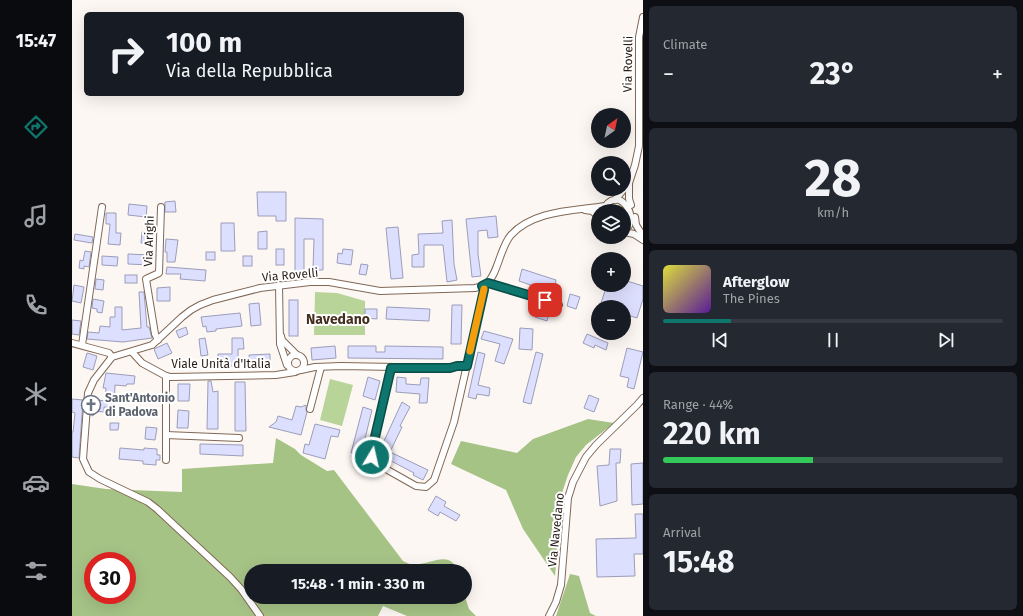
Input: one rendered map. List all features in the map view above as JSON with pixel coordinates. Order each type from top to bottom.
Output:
[{"type":"street","name":"Via Rovelli","points":[[631,178],[636,165],[639,146],[639,37],[643,17]]},
{"type":"street","name":"Via Rovelli","points":[[608,204],[618,196]]},
{"type":"street","name":"Via Rovelli","points":[[629,196],[635,215]]},
{"type":"street","points":[[615,200],[623,200],[632,206]]},
{"type":"street","points":[[82,345],[102,207]]},
{"type":"street","name":"Via Arighi","points":[[158,340],[155,334],[146,280],[159,273],[161,207]]},
{"type":"street","points":[[582,210],[591,212]]},
{"type":"street","points":[[391,368],[372,450],[373,461],[416,486],[426,487],[434,480],[454,422],[485,284],[492,276],[504,245],[510,236],[520,228],[540,217],[554,213],[591,210]]},
{"type":"street","points":[[631,227],[635,215]]},
{"type":"street","points":[[635,215],[636,225],[643,236]]},
{"type":"street","points":[[631,233],[643,240]]},
{"type":"street","name":"Via Rovelli","points":[[112,357],[152,345],[182,317],[200,305],[242,292],[279,285],[329,282],[380,291],[475,288],[485,284],[559,304]]},
{"type":"street","points":[[279,285],[280,344],[287,365],[291,371],[298,371],[304,364],[304,361]]},
{"type":"street","points":[[280,334],[282,340],[310,366],[450,368],[467,366]]},
{"type":"street","points":[[72,343],[109,353],[112,357],[94,380],[88,393],[83,458],[89,472],[100,479],[148,502],[157,509],[230,577],[241,589],[260,616]]},
{"type":"street","name":"Viale Unità d'Italia","points":[[132,352],[142,364],[166,376],[276,375],[318,367]]},
{"type":"street","points":[[287,365],[287,362],[291,356],[297,355]]},
{"type":"street","points":[[310,409],[318,367]]},
{"type":"street","points":[[166,376],[166,460]]},
{"type":"street","name":"Via Navedano","points":[[549,616],[556,602],[561,585],[568,498],[573,482],[586,457],[643,398]]},
{"type":"street","points":[[166,435],[239,438]]},
{"type":"green space","points":[[315,292],[337,293],[365,301],[365,335],[314,335]]},
{"type":"green space","points":[[330,379],[353,385],[342,426],[320,420]]},
{"type":"green space","points":[[588,419],[614,423],[586,445],[576,457],[568,475],[562,493],[555,576],[523,529],[506,490],[451,464],[461,441],[517,453],[533,439]]},
{"type":"green space","points":[[276,438],[327,471],[334,470],[403,561],[411,564],[244,564],[244,604],[467,604],[469,609],[476,616],[407,616],[383,606],[378,616],[72,616],[72,484],[106,489],[182,492],[182,469],[273,463]]},
{"type":"green space","points":[[441,559],[448,560],[453,563],[418,564]]},
{"type":"green space","points":[[570,574],[579,576],[590,613],[596,616],[556,616]]},
{"type":"building","points":[[257,192],[286,192],[286,221],[276,221],[276,216],[258,216]]},
{"type":"building","points":[[175,201],[176,212],[165,212],[165,202]]},
{"type":"building","points":[[129,204],[147,206],[146,217],[128,215]]},
{"type":"building","points":[[106,213],[116,213],[116,233],[121,233],[120,245],[108,244],[110,224],[106,224]]},
{"type":"building","points":[[496,216],[498,237],[488,238],[487,230],[478,231],[478,254],[481,276],[472,277],[466,219]]},
{"type":"building","points":[[295,218],[323,219],[323,270],[313,270],[314,239],[304,239],[304,272],[295,272]]},
{"type":"building","points":[[452,220],[454,264],[457,280],[447,282],[443,245],[424,245],[424,267],[412,267],[412,255],[419,254],[418,234],[443,233],[442,221]]},
{"type":"building","points":[[221,223],[234,223],[235,251],[221,251]]},
{"type":"building","points":[[398,227],[403,278],[391,279],[386,228]]},
{"type":"building","points":[[267,231],[267,249],[258,249],[258,232]]},
{"type":"building","points":[[142,232],[154,233],[153,243],[141,243]]},
{"type":"building","points":[[75,234],[93,237],[92,243],[74,240]]},
{"type":"building","points":[[166,239],[178,240],[175,262],[167,262],[167,252],[165,252]]},
{"type":"building","points":[[276,249],[284,249],[284,265],[276,265]]},
{"type":"building","points":[[343,249],[353,250],[351,265],[337,263],[338,253],[342,254]]},
{"type":"building","points":[[85,251],[91,252],[89,267],[84,266],[84,269],[79,268],[80,260],[83,261]]},
{"type":"building","points":[[206,252],[215,252],[215,260],[206,260]]},
{"type":"building","points":[[128,254],[150,255],[150,265],[128,264]]},
{"type":"building","points":[[102,256],[118,257],[117,266],[102,265]]},
{"type":"building","points":[[243,256],[252,256],[252,266],[243,266]]},
{"type":"building","points":[[361,264],[368,265],[366,275],[359,274]]},
{"type":"building","points":[[167,267],[206,270],[205,281],[180,279],[181,274],[166,274]]},
{"type":"building","points":[[522,269],[556,280],[555,284],[560,286],[557,294],[519,281]]},
{"type":"building","points":[[125,275],[137,275],[137,283],[125,283]]},
{"type":"building","points":[[96,279],[104,280],[103,290],[95,289]]},
{"type":"building","points":[[631,282],[643,286],[643,299],[637,318],[631,316],[631,300],[602,300],[605,292],[631,292]]},
{"type":"building","points":[[74,285],[84,287],[81,303],[72,301]]},
{"type":"building","points":[[170,287],[170,301],[157,301],[157,288]]},
{"type":"building","points":[[139,292],[144,292],[147,327],[149,327],[152,338],[123,342],[87,339],[88,332],[99,333],[100,326],[110,327],[110,317],[115,317],[115,307],[122,307],[122,330],[141,328]]},
{"type":"building","points":[[570,294],[580,297],[576,309],[567,306]]},
{"type":"building","points":[[93,299],[104,301],[102,313],[97,312],[97,309],[92,308]]},
{"type":"building","points":[[289,300],[298,300],[298,336],[289,336]]},
{"type":"building","points":[[259,303],[261,325],[251,326],[249,304]]},
{"type":"building","points":[[452,305],[462,305],[461,344],[451,344]]},
{"type":"building","points":[[538,305],[550,308],[547,321],[535,317]]},
{"type":"building","points":[[387,307],[430,309],[429,321],[386,319]]},
{"type":"building","points":[[365,309],[377,309],[377,319],[365,318]]},
{"type":"building","points":[[240,313],[242,326],[216,329],[216,331],[207,332],[206,326],[203,327],[201,317]]},
{"type":"building","points":[[72,320],[81,321],[79,335],[72,334]]},
{"type":"building","points":[[186,327],[188,334],[179,338],[176,331]]},
{"type":"building","points":[[520,328],[533,329],[532,350],[519,349]]},
{"type":"building","points":[[484,331],[513,339],[504,364],[495,361],[500,344],[481,339]]},
{"type":"building","points":[[587,334],[591,336],[591,340],[601,340],[608,343],[606,350],[595,345],[594,348],[583,343]]},
{"type":"building","points":[[205,338],[208,355],[201,356],[199,339]]},
{"type":"building","points":[[232,338],[243,338],[244,349],[238,349],[238,366],[218,366],[218,354],[232,354]]},
{"type":"building","points":[[167,343],[172,353],[158,359],[154,349]]},
{"type":"building","points":[[335,346],[336,358],[312,360],[311,348]]},
{"type":"building","points":[[348,346],[376,346],[376,352],[385,352],[385,346],[443,347],[443,359],[348,358]]},
{"type":"building","points":[[627,348],[643,352],[634,389],[627,387],[629,378],[620,376]]},
{"type":"building","points":[[478,352],[485,354],[478,385],[490,388],[489,396],[477,394],[476,399],[468,397]]},
{"type":"building","points":[[536,352],[543,354],[531,404],[523,402]]},
{"type":"building","points":[[87,353],[97,356],[93,370],[83,367]]},
{"type":"building","points":[[270,354],[270,366],[250,367],[249,355]]},
{"type":"building","points":[[106,373],[135,376],[134,384],[127,384],[126,386],[115,385],[114,408],[104,407],[104,412],[94,411],[93,416],[91,415],[92,399],[105,401],[106,388],[103,388]]},
{"type":"building","points":[[368,377],[380,381],[375,400],[363,396]]},
{"type":"building","points":[[397,377],[406,378],[406,384],[420,385],[421,378],[429,378],[427,403],[419,403],[420,394],[396,392]]},
{"type":"building","points":[[208,381],[211,381],[213,392],[218,391],[218,429],[207,429]]},
{"type":"building","points":[[235,382],[245,382],[246,431],[235,431]]},
{"type":"building","points":[[178,384],[190,384],[189,401],[178,401]]},
{"type":"building","points":[[589,395],[599,399],[594,412],[584,408]]},
{"type":"building","points":[[129,397],[134,397],[134,403],[128,402]]},
{"type":"building","points":[[72,399],[83,400],[79,458],[72,457],[72,432],[75,413],[72,412]]},
{"type":"building","points":[[402,402],[410,407],[400,426],[402,427],[390,452],[428,470],[423,480],[413,475],[414,473],[378,454]]},
{"type":"building","points":[[306,405],[307,412],[301,435],[269,427],[276,422],[278,416],[292,420],[296,406],[301,407]]},
{"type":"building","points":[[363,407],[372,410],[361,455],[351,453]]},
{"type":"building","points":[[178,410],[189,411],[188,428],[177,428]]},
{"type":"building","points":[[110,423],[119,423],[118,430],[110,430]]},
{"type":"building","points":[[315,424],[340,430],[338,437],[331,436],[325,459],[303,453],[305,444],[309,445]]},
{"type":"building","points":[[146,427],[157,428],[155,440],[145,439]]},
{"type":"building","points":[[200,444],[243,445],[243,456],[200,454]]},
{"type":"building","points":[[120,448],[144,450],[144,448],[157,449],[157,455],[160,455],[160,460],[156,460],[156,465],[143,464],[143,461],[119,459]]},
{"type":"building","points":[[610,449],[621,449],[620,463],[616,463],[617,501],[600,506],[597,466],[609,465]]},
{"type":"building","points":[[643,463],[643,504],[632,505],[631,464]]},
{"type":"building","points":[[436,496],[446,502],[444,506],[460,515],[456,521],[440,512],[438,516],[428,510]]},
{"type":"building","points":[[635,514],[643,514],[643,554],[634,554],[635,576],[597,577],[596,539],[636,538]]},
{"type":"slow traffic","points":[[470,351],[484,289]]},
{"type":"place","name":"Sant'Antonio di Padova","points":[[91,405]]},
{"type":"district","name":"Navedano","points":[[338,319]]},
{"type":"route","points":[[372,457],[372,450],[391,368],[450,368],[462,365],[467,366],[484,290],[482,286],[488,283],[545,300]]}]
